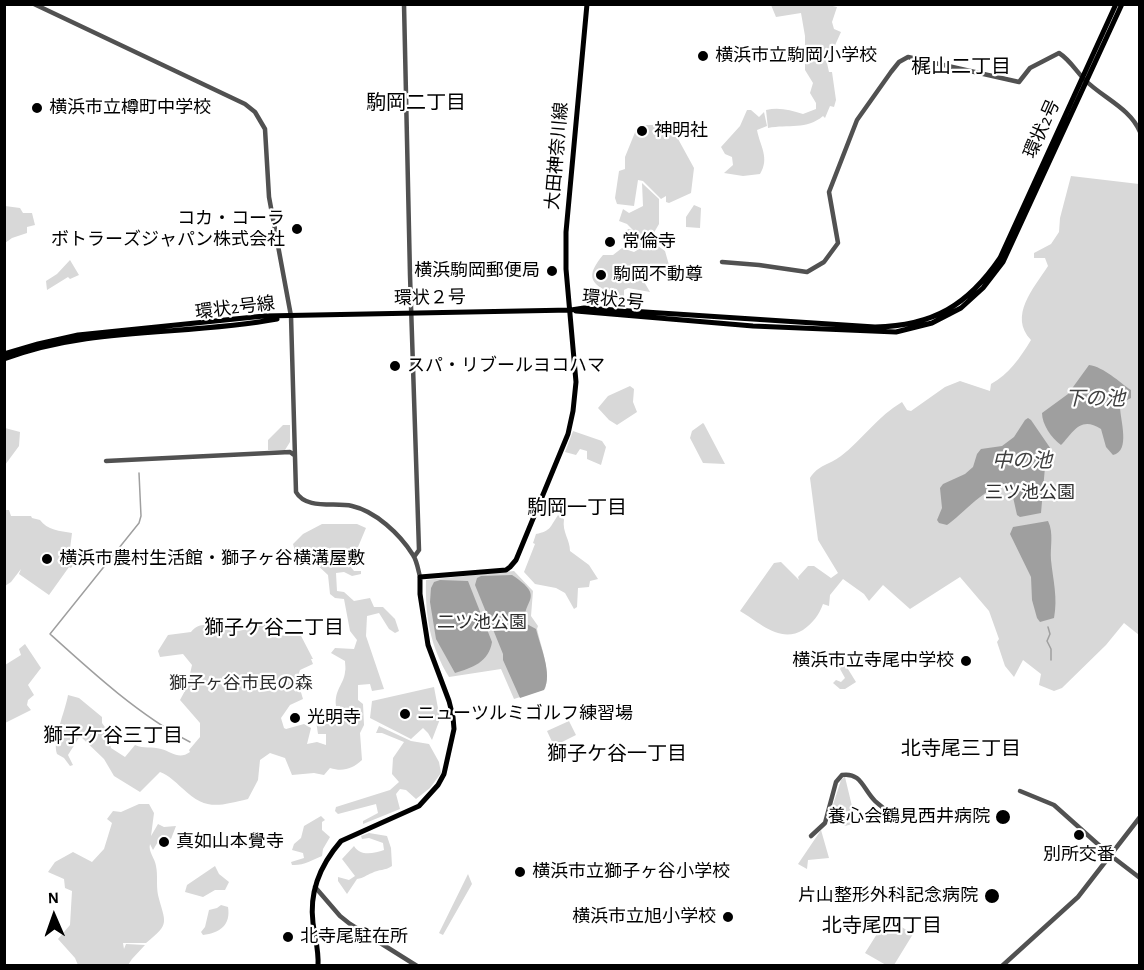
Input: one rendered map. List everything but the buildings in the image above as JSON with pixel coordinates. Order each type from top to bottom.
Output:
[{"type":"main road","name":"大田神奈川線","points":[[420,577],[506,570],[510,567],[516,560],[568,434],[576,382],[566,268],[566,223],[587,4]]},
{"type":"main road","name":"環状2号","points":[[571,310],[698,323],[896,332],[932,323],[961,308],[993,277],[1003,262],[1116,4]]},
{"type":"main road","name":"環状2号","points":[[1084,79],[1122,4]]},
{"type":"main road","name":"環状２号","points":[[291,316],[571,310]]},
{"type":"main road","name":"環状2号線","points":[[4,354],[78,335],[264,316],[291,316]]},
{"type":"main road","name":"環状2号線","points":[[4,359],[42,347],[81,340],[264,321],[291,316]]},
{"type":"main road","points":[[318,966],[313,920],[315,887],[327,860],[341,840],[419,806],[438,785],[444,774],[454,729],[453,717],[443,682],[428,645],[420,594],[420,577]]},
{"type":"street","points":[[34,4],[245,104],[255,112],[265,129],[269,197],[291,316],[295,485],[298,496],[302,500],[314,503],[354,506],[375,515],[414,556],[420,577]]},
{"type":"street","points":[[404,4],[419,550],[414,556]]},
{"type":"street","points":[[722,262],[807,272],[826,259],[838,243],[829,192],[855,124],[891,72],[908,57],[1018,82],[1030,68],[1059,53],[1084,79],[1131,117],[1140,132]]},
{"type":"street","points":[[106,460],[290,452],[294,455]]},
{"type":"street","points":[[812,836],[825,823],[836,782],[842,774],[857,776],[874,800],[886,811]]},
{"type":"street","points":[[1020,791],[1054,805],[1110,855],[1140,878]]},
{"type":"street","points":[[1002,966],[1078,897],[1140,817]]},
{"type":"street","points":[[315,887],[350,924],[417,966]]},
{"type":"green space","points":[[824,4],[837,7],[832,22],[834,29],[841,32],[827,63],[829,72],[832,72],[836,100],[834,107],[830,106],[825,118],[823,116],[810,123],[768,128],[766,110],[784,109],[803,114],[816,109],[816,103],[810,93],[813,83],[805,70],[805,36],[801,13],[776,17],[771,5]]},
{"type":"green space","points":[[747,110],[751,110],[759,117],[764,112],[767,126],[757,130],[764,157],[763,168],[760,174],[743,176],[724,173],[733,165],[732,157],[725,154],[721,147],[740,126]]},
{"type":"green space","points":[[638,125],[656,125],[677,137],[694,168],[691,193],[669,203],[666,202],[666,196],[661,199],[643,181],[638,180],[634,206],[617,204],[615,198],[619,171],[625,169],[625,157]]},
{"type":"green space","name":"三ツ池公園","points":[[1071,176],[1139,184],[1139,635],[1124,623],[1106,645],[1062,688],[1054,691],[1039,685],[1041,674],[1023,660],[1014,677],[1005,666],[989,611],[960,577],[910,609],[883,585],[869,601],[864,594],[843,579],[830,595],[829,606],[823,604],[813,622],[794,634],[770,630],[740,611],[774,563],[781,562],[799,580],[798,577],[808,566],[814,566],[831,578],[838,573],[818,540],[810,478],[817,470],[841,456],[885,414],[902,402],[907,410],[911,411],[945,387],[960,381],[990,391],[991,384],[1009,370],[1018,359],[1031,340],[1022,321],[1026,302],[1048,266],[1045,258],[1034,258],[1034,253],[1051,244],[1059,232],[1060,218]]},
{"type":"green space","points":[[642,183],[659,199],[659,224],[645,248],[640,247],[633,250],[626,248],[625,234],[628,229],[633,230],[627,224],[619,221],[623,209],[629,213],[643,206]]},
{"type":"green space","points":[[694,205],[701,208],[700,228],[686,227],[686,217]]},
{"type":"green space","points":[[5,206],[20,208],[23,213],[32,213],[35,225],[27,227],[27,233],[5,243]]},
{"type":"green space","points":[[651,241],[665,251],[671,272],[666,276],[656,266],[639,273],[650,292],[628,288],[624,290],[624,296],[620,296],[597,285],[592,276],[603,255],[613,255],[622,248],[634,252],[639,249],[645,250]]},
{"type":"green space","points":[[70,260],[79,275],[70,279],[68,277],[47,290],[46,281],[57,274]]},
{"type":"green space","points":[[630,386],[634,389],[633,402],[637,412],[617,425],[598,408],[608,396]]},
{"type":"green space","points":[[703,423],[725,464],[703,463],[690,438],[692,431]]},
{"type":"green space","points":[[283,425],[290,425],[290,442],[285,450],[268,450],[268,440]]},
{"type":"green space","points":[[5,428],[20,432],[19,446],[5,465]]},
{"type":"green space","points":[[573,431],[602,441],[606,447],[601,465],[587,459],[587,451],[580,449],[576,455],[565,452]]},
{"type":"green space","points":[[6,510],[9,510],[11,516],[31,516],[50,528],[72,533],[70,549],[64,547],[62,550],[67,553],[70,550],[70,557],[74,564],[71,568],[69,567],[49,595],[19,574],[21,569],[5,586]]},
{"type":"green space","points":[[558,515],[564,519],[570,551],[589,565],[598,579],[590,581],[589,587],[578,588],[577,607],[574,609],[565,593],[556,588],[535,584],[524,572],[535,544],[533,543],[536,534],[547,530]]},
{"type":"green space","name":"獅子ヶ谷市民の森","points":[[322,524],[357,524],[366,528],[350,566],[354,571],[361,571],[361,574],[352,576],[344,572],[336,573],[337,591],[344,592],[354,601],[370,598],[374,607],[383,607],[395,619],[399,631],[395,633],[389,629],[379,613],[367,616],[366,636],[384,689],[372,691],[370,684],[358,685],[358,700],[363,704],[364,725],[360,733],[362,760],[347,769],[330,768],[324,775],[314,773],[292,775],[285,758],[270,753],[260,760],[258,780],[248,799],[213,805],[198,800],[160,772],[140,792],[114,776],[104,759],[80,736],[68,755],[73,765],[70,766],[64,758],[57,754],[57,733],[68,695],[79,698],[102,717],[111,748],[125,757],[135,745],[158,748],[179,755],[190,752],[189,750],[200,737],[200,723],[180,700],[187,687],[192,665],[183,654],[160,657],[158,651],[168,635],[191,632],[205,625],[239,631],[263,624],[275,625],[276,637],[299,632],[313,659],[311,659],[313,664],[300,670],[297,679],[303,699],[290,705],[281,718],[286,729],[304,724],[311,728],[307,744],[317,742],[326,745],[326,734],[318,734],[316,721],[320,720],[319,715],[332,713],[332,710],[339,708],[338,723],[342,718],[340,706],[336,706],[336,700],[345,669],[345,661],[331,653],[335,648],[354,649],[357,640],[350,631],[344,599],[335,598],[330,594],[328,575],[314,562],[317,555],[310,547],[303,552],[295,551],[293,544],[303,534]]},
{"type":"green space","name":"二ツ池公園","points":[[514,571],[533,591],[531,616],[538,626],[547,682],[545,689],[514,699],[501,669],[449,677],[437,654],[430,630],[426,580]]},
{"type":"green space","points":[[25,644],[41,668],[28,685],[34,695],[28,700],[27,705],[31,710],[5,723],[5,665],[21,655],[19,649]]},
{"type":"green space","points":[[843,661],[856,682],[845,689],[840,689],[833,683],[836,680],[841,682],[845,678],[840,669]]},
{"type":"green space","name":"ニューツルミゴルフ練習場","points":[[434,687],[440,719],[432,740],[423,728],[411,739],[370,718],[372,701]]},
{"type":"green space","points":[[569,721],[576,735],[554,746],[547,731]]},
{"type":"green space","points":[[379,726],[411,741],[429,744],[439,762],[441,773],[430,788],[416,799],[406,790],[400,789],[396,794],[400,809],[363,824],[363,821],[378,813],[376,804],[338,814],[335,811],[336,807],[390,790],[399,782],[392,774],[393,758],[404,742],[382,733],[376,733]]},
{"type":"green space","points":[[845,777],[856,823],[845,826],[830,814],[841,780]]},
{"type":"green space","points":[[139,804],[149,804],[154,813],[151,836],[158,824],[164,827],[176,826],[171,839],[162,835],[153,850],[150,844],[157,869],[157,891],[164,917],[163,926],[146,943],[123,943],[124,949],[126,944],[145,945],[128,965],[78,965],[75,958],[58,939],[70,925],[72,891],[65,888],[64,879],[48,872],[55,862],[73,852],[92,862],[104,849],[112,823],[107,819],[113,811],[121,812]]},
{"type":"green space","points":[[321,816],[325,820],[322,822],[322,830],[330,837],[322,856],[304,864],[292,865],[291,862],[304,858],[303,853],[292,850],[294,844],[301,838],[304,826]]},
{"type":"green space","points":[[821,830],[829,858],[808,860],[807,869],[798,864]]},
{"type":"green space","points":[[369,833],[387,836],[391,848],[392,866],[357,879],[347,894],[338,881],[338,877],[349,880],[355,876],[342,859],[354,846],[364,853],[384,850],[383,843],[369,838],[362,839],[361,836]]},
{"type":"green space","points":[[215,866],[219,874],[229,882],[225,890],[215,890],[203,897],[185,892],[187,885]]},
{"type":"green space","points":[[468,874],[472,884],[443,935],[439,933]]},
{"type":"green space","points":[[221,905],[228,907],[226,923],[219,930],[203,935],[201,932],[205,927],[209,910]]},
{"type":"green space","points":[[887,918],[913,934],[894,965],[886,965],[865,953]]},
{"type":"water","name":"下の池","points":[[1089,365],[1106,372],[1131,390],[1131,398],[1121,403],[1120,406],[1122,448],[1113,455],[1106,447],[1101,429],[1094,425],[1078,427],[1061,445],[1045,426],[1042,413],[1068,394]]},
{"type":"water","name":"中の池","points":[[1028,418],[1055,455],[1045,467],[1041,513],[1020,517],[1017,515],[1013,485],[1005,484],[988,491],[947,525],[939,523],[937,520],[942,508],[940,488],[943,484],[965,474],[973,467],[981,449],[1002,446],[1014,437]]},
{"type":"water","points":[[1048,521],[1051,535],[1055,611],[1054,618],[1040,622],[1032,600],[1031,577],[1010,534],[1013,527]]},
{"type":"water","points":[[512,575],[531,594],[525,623],[536,629],[547,676],[544,690],[520,698],[475,585],[477,578],[481,576]]},
{"type":"water","points":[[440,580],[468,581],[492,642],[487,655],[479,663],[455,673],[436,639],[430,602],[431,588],[434,582]]},
{"type":"waterway","points":[[139,473],[141,516],[139,523],[50,634],[135,706],[190,742]]},
{"type":"waterway","points":[[1048,627],[1050,634],[1047,641],[1051,649],[1051,660]]},
{"type":"place","name":"横浜市立駒岡小学校","points":[[703,56]]},
{"type":"place","name":"横浜市立樽町中学校","points":[[37,108]]},
{"type":"place","name":"神明社","points":[[642,131]]},
{"type":"place","name":"コカ・コーラ ボトラーズジャパン株式会社","points":[[297,229]]},
{"type":"place","name":"常倫寺","points":[[610,242]]},
{"type":"place","name":"横浜駒岡郵便局","points":[[552,271]]},
{"type":"place","name":"駒岡不動尊","points":[[601,275]]},
{"type":"place","name":"スパ・リブールヨコハマ","points":[[395,366]]},
{"type":"place","name":"横浜市農村生活館・獅子ヶ谷横溝屋敷","points":[[47,559]]},
{"type":"place","name":"横浜市立寺尾中学校","points":[[966,661]]},
{"type":"place","name":"ニューツルミゴルフ練習場","points":[[405,714]]},
{"type":"place","name":"光明寺","points":[[295,718]]},
{"type":"place","name":"養心会鶴見西井病院","points":[[1003,817]]},
{"type":"place","name":"別所交番","points":[[1079,835]]},
{"type":"place","name":"真如山本覺寺","points":[[164,842]]},
{"type":"place","name":"横浜市立獅子ヶ谷小学校","points":[[520,872]]},
{"type":"place","name":"片山整形外科記念病院","points":[[992,896]]},
{"type":"place","name":"横浜市立旭小学校","points":[[728,917]]},
{"type":"place","name":"北寺尾駐在所","points":[[288,937]]},
{"type":"district","name":"梶山二丁目","points":[[961,67]]},
{"type":"district","name":"駒岡二丁目","points":[[416,103]]},
{"type":"district","name":"駒岡一丁目","points":[[577,508]]},
{"type":"district","name":"獅子ケ谷二丁目","points":[[274,628]]},
{"type":"district","name":"獅子ケ谷三丁目","points":[[113,736]]},
{"type":"district","name":"北寺尾三丁目","points":[[961,749]]},
{"type":"district","name":"獅子ケ谷一丁目","points":[[617,754]]},
{"type":"district","name":"北寺尾四丁目","points":[[882,926]]}]
